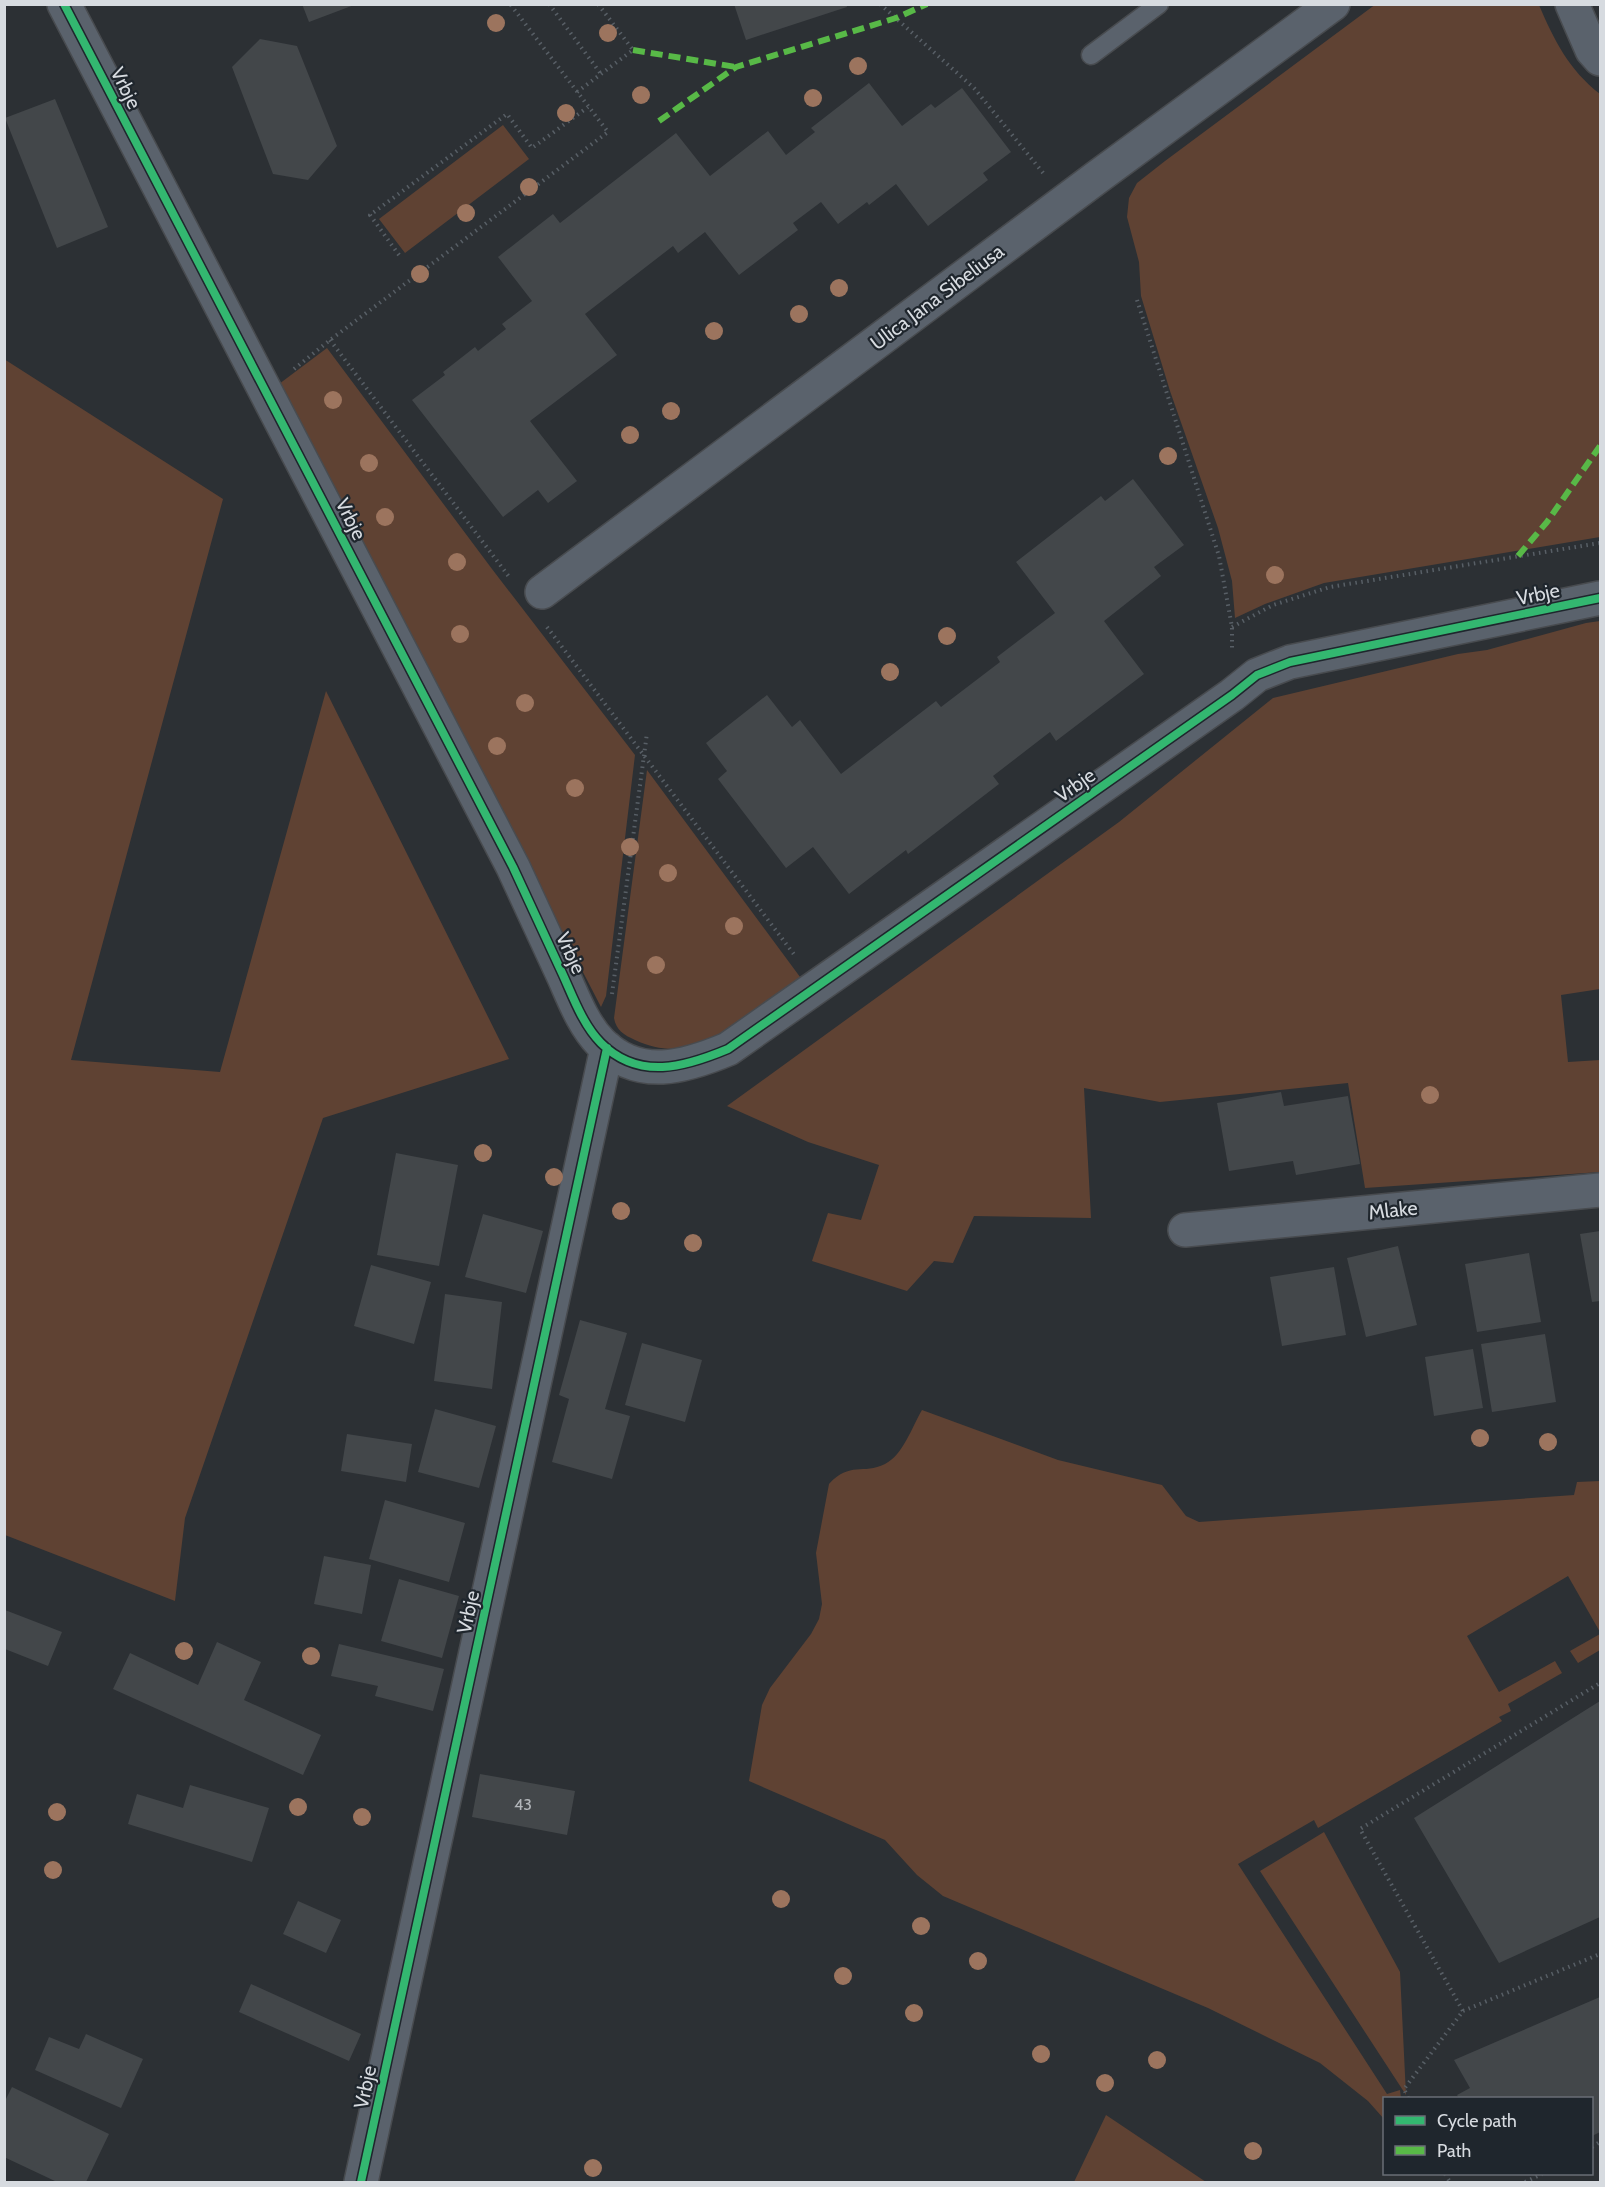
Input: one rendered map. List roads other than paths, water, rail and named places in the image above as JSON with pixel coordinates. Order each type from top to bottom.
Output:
[{"type":"street","name":"Vrbje","points":[[64,4],[508,856],[590,1029],[618,1057],[642,1065],[667,1068],[694,1063],[728,1049],[1232,695],[1257,675],[1290,662],[1600,598]]},
{"type":"street","points":[[1572,4],[1596,54]]},
{"type":"street","name":"Ulica Jana Sibeliusa","points":[[530,590],[1096,178],[1326,7]]},
{"type":"street","name":"Vrbje","points":[[361,2182],[607,1048]]},
{"type":"street","name":"Mlake","points":[[1185,1230],[1600,1190]]},
{"type":"lane","points":[[1091,55],[1159,4]]}]
